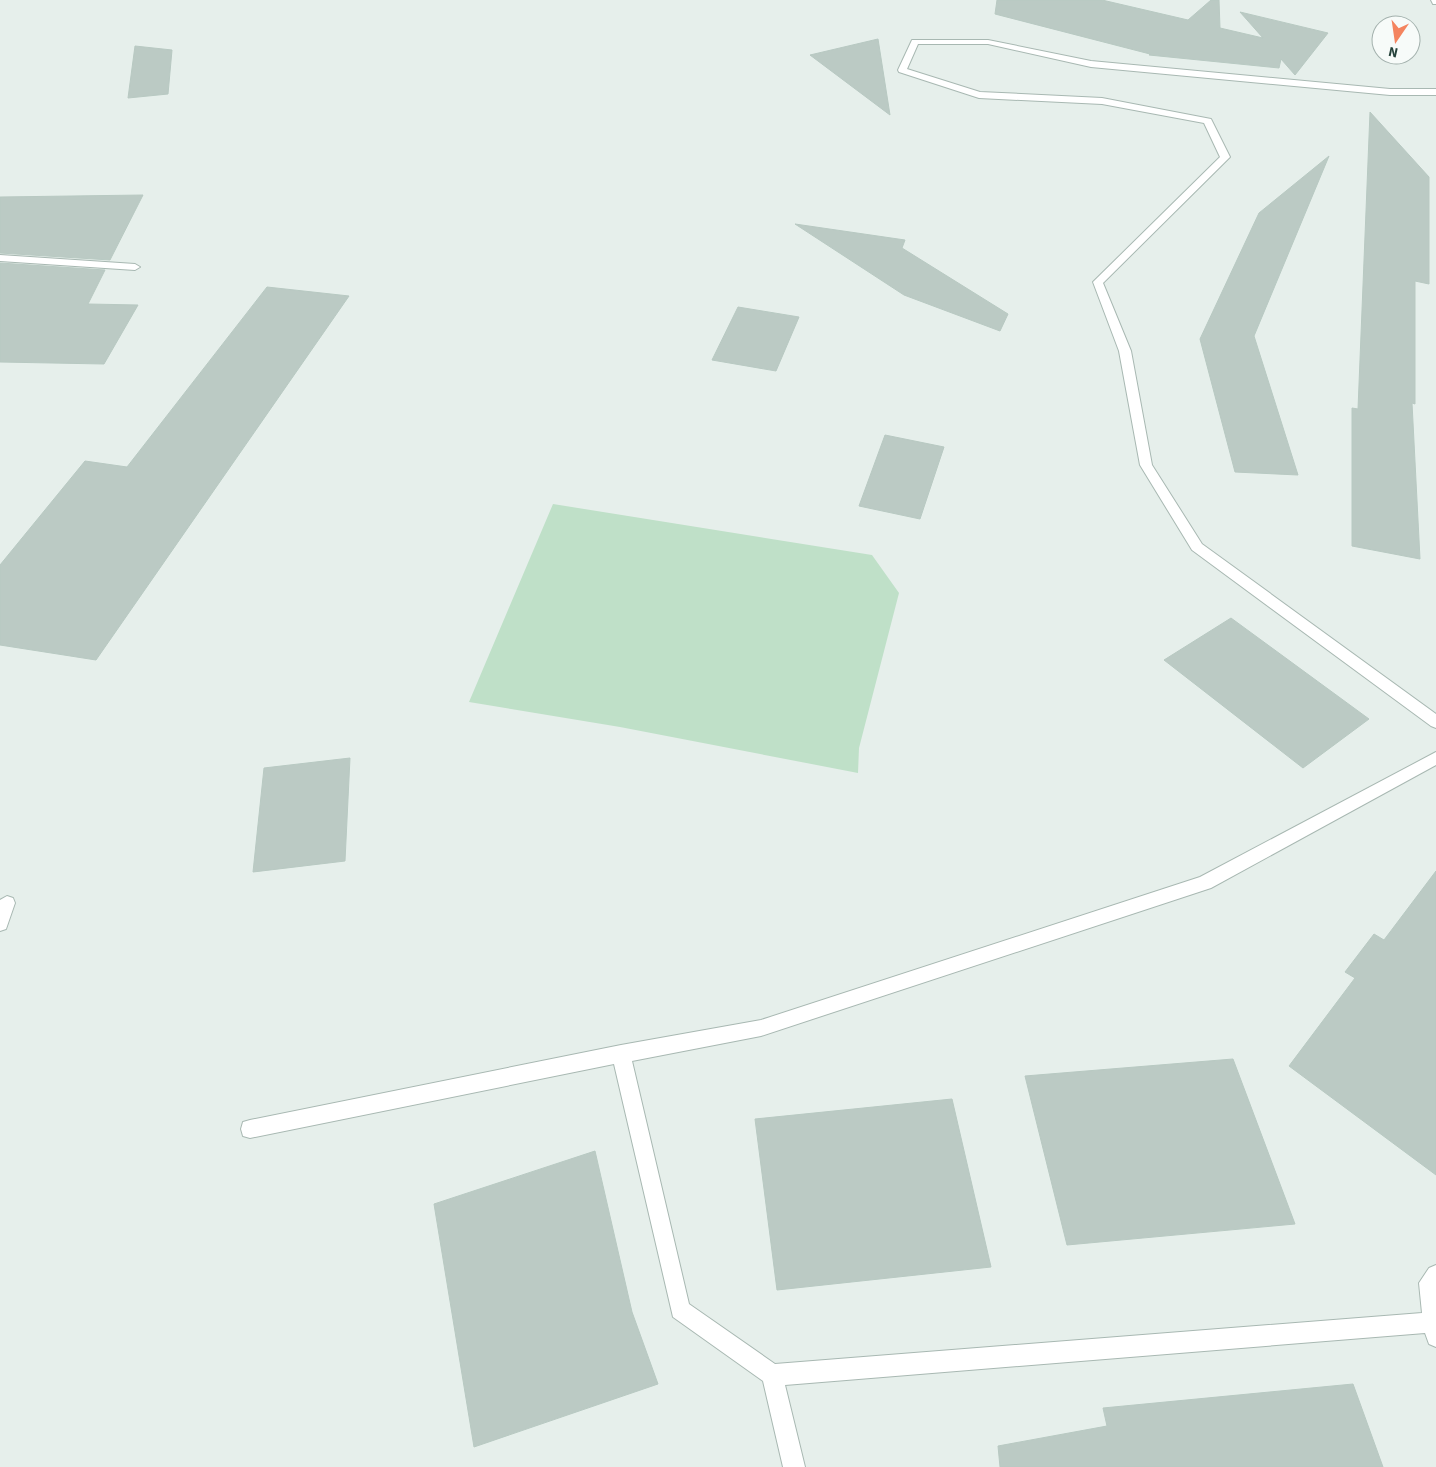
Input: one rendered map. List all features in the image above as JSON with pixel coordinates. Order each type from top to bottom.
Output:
[{"type":"street","points":[[1436,92],[1390,92],[1091,64],[988,42],[915,42],[902,70],[979,95],[1102,101],[1208,121],[1225,157],[1098,282],[1125,352],[1146,465],[1197,548],[1436,722]]},
{"type":"street","points":[[0,258],[135,267]]},
{"type":"street","points":[[250,1129],[621,1054],[761,1028],[1205,883],[1436,758]]},
{"type":"street","points":[[0,924],[6,903]]},
{"type":"street","points":[[621,1054],[680,1310],[772,1375],[1435,1329],[1429,1283],[1436,1275]]},
{"type":"street","points":[[772,1375],[794,1467]]},
{"type":"green space","points":[[553,504],[872,555],[899,593],[859,748],[858,773],[620,727],[469,702]]},
{"type":"building","points":[[997,0],[1102,0],[1188,20],[1211,0],[1219,0],[1220,28],[1263,38],[1240,12],[1328,33],[1295,75],[1281,59],[1279,68],[1149,55],[995,14]]},
{"type":"building","points":[[878,39],[890,115],[810,55]]},
{"type":"building","points":[[135,46],[172,50],[168,94],[128,98]]},
{"type":"building","points":[[1370,112],[1429,177],[1429,284],[1415,281],[1415,404],[1412,403],[1420,559],[1352,546],[1352,408],[1358,409]]},
{"type":"building","points":[[1329,156],[1254,336],[1298,475],[1235,472],[1200,339],[1259,213]]},
{"type":"building","points":[[143,195],[110,260],[0,253],[0,197]]},
{"type":"building","points":[[795,224],[905,240],[902,248],[1008,314],[1000,331],[904,295]]},
{"type":"building","points":[[0,263],[105,270],[88,304],[138,305],[104,364],[0,362]]},
{"type":"building","points":[[267,287],[349,296],[96,660],[0,645],[0,565],[85,461],[127,467]]},
{"type":"building","points":[[738,307],[799,317],[776,371],[712,360]]},
{"type":"building","points":[[885,435],[944,447],[920,519],[859,506]]},
{"type":"building","points":[[1231,618],[1369,719],[1303,768],[1164,660]]},
{"type":"building","points":[[350,758],[345,861],[253,872],[264,768]]},
{"type":"building","points":[[1436,871],[1436,1175],[1289,1066],[1355,978],[1345,972],[1374,934],[1384,940]]},
{"type":"building","points":[[1233,1059],[1295,1224],[1067,1245],[1025,1076]]},
{"type":"building","points":[[952,1099],[991,1267],[777,1290],[755,1119]]},
{"type":"building","points":[[595,1151],[632,1312],[658,1384],[474,1447],[434,1204]]},
{"type":"building","points":[[1353,1384],[1383,1467],[1000,1467],[998,1446],[1107,1426],[1103,1408]]}]
